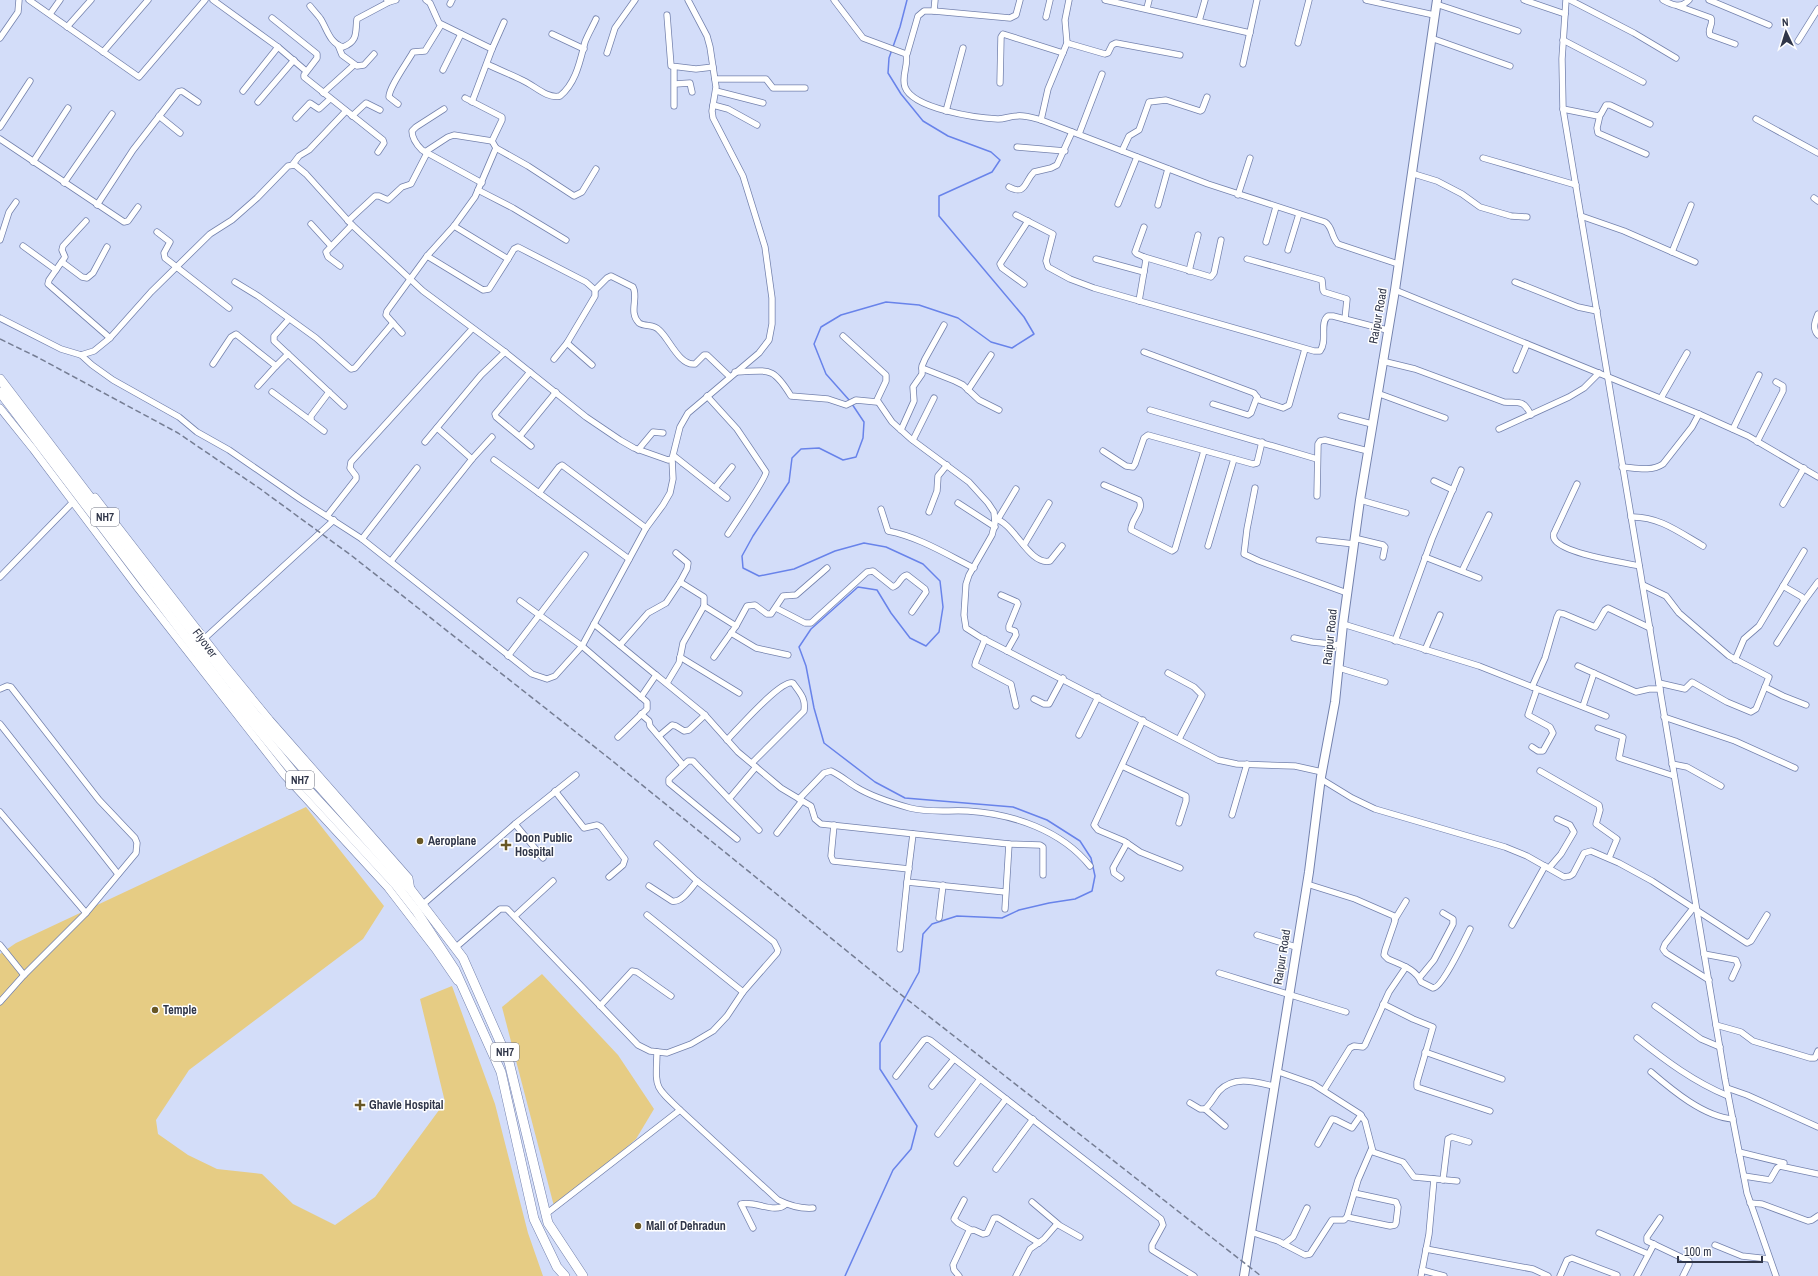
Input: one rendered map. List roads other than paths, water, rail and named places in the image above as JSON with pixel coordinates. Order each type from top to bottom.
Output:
[{"type":"highway","name":"Flyover","points":[[0,379],[206,657],[376,851],[408,893]]},
{"type":"highway","name":"Flyover","points":[[0,392],[302,783],[408,893]]},
{"type":"highway","name":"NH7","points":[[408,893],[415,916],[455,970],[501,1072],[534,1219],[557,1267],[565,1276]]},
{"type":"highway","name":"NH7","points":[[408,893],[423,903],[463,958],[509,1062],[548,1223],[583,1276]]},
{"type":"main road","name":"Raipur Road","points":[[1244,1276],[1273,1086],[1307,884],[1322,776],[1335,702],[1354,541],[1394,290],[1437,2]]},
{"type":"street","points":[[0,38],[18,12],[19,2],[12,0]]},
{"type":"street","points":[[29,0],[140,77],[204,0]]},
{"type":"street","points":[[50,14],[60,0]]},
{"type":"street","points":[[67,27],[91,0]]},
{"type":"street","points":[[103,52],[148,0]]},
{"type":"street","points":[[213,0],[278,47],[306,71]]},
{"type":"street","points":[[338,45],[346,46],[354,38],[357,31],[357,21],[360,17],[388,1],[396,0]]},
{"type":"street","points":[[426,0],[430,3],[436,18],[441,25],[492,49]]},
{"type":"street","points":[[607,53],[615,28],[635,0]]},
{"type":"street","points":[[0,318],[61,349],[81,355],[113,380],[178,417],[197,432],[229,450],[391,560],[532,674],[547,679],[555,676],[582,646],[646,528],[670,493],[673,479],[673,457],[680,427],[685,416],[729,376],[759,352],[769,340],[772,324],[772,298],[769,267],[760,230],[743,176],[713,118],[716,79],[707,36],[688,0]]},
{"type":"street","points":[[834,0],[863,38],[889,49],[907,54]]},
{"type":"street","points":[[934,11],[935,0]]},
{"type":"street","points":[[1020,0],[1016,15],[1010,18],[924,11],[918,16],[907,54],[904,78],[908,92],[916,99],[946,111],[999,119],[1020,115],[1041,120],[1238,195],[1329,225],[1334,241],[1340,245],[1398,264]]},
{"type":"street","points":[[1046,18],[1050,0]]},
{"type":"street","points":[[1041,120],[1048,89],[1067,43],[1065,20],[1069,0]]},
{"type":"street","points":[[1105,0],[1147,8],[1250,33]]},
{"type":"street","points":[[1147,8],[1149,0]]},
{"type":"street","points":[[1199,21],[1205,0]]},
{"type":"street","points":[[1243,64],[1256,0]]},
{"type":"street","points":[[1298,43],[1309,0]]},
{"type":"street","points":[[1366,0],[1434,15]]},
{"type":"street","points":[[1524,0],[1565,14]]},
{"type":"street","points":[[1566,0],[1563,40],[1563,109],[1643,585],[1695,908],[1709,980],[1728,1096],[1750,1203],[1776,1276]]},
{"type":"street","points":[[1570,0],[1634,33],[1676,58]]},
{"type":"street","points":[[1663,0],[1711,18],[1712,22],[1709,33],[1710,35],[1735,44]]},
{"type":"street","points":[[1678,6],[1685,4],[1689,0]]},
{"type":"street","points":[[1710,0],[1769,26]]},
{"type":"street","points":[[1437,2],[1518,31]]},
{"type":"street","points":[[310,6],[319,17],[328,35],[338,45],[342,55],[354,65],[364,65],[374,54]]},
{"type":"street","points":[[1798,41],[1818,9]]},
{"type":"street","points":[[667,15],[671,63],[674,67],[674,106]]},
{"type":"street","points":[[272,18],[318,55],[306,71],[304,77],[346,112],[384,140],[378,152]]},
{"type":"street","points":[[487,64],[526,81],[543,92],[559,97],[567,90],[580,66],[587,38],[596,19]]},
{"type":"street","points":[[472,102],[504,22]]},
{"type":"street","points":[[398,104],[389,97],[391,88],[406,65],[412,52],[425,51],[441,25]]},
{"type":"street","points":[[443,70],[461,34]]},
{"type":"street","points":[[552,34],[584,49]]},
{"type":"street","points":[[1000,83],[1001,43],[1003,34],[1063,53]]},
{"type":"street","points":[[1431,38],[1510,66]]},
{"type":"street","points":[[1563,40],[1643,82]]},
{"type":"street","points":[[1067,43],[1105,54],[1108,53],[1112,45],[1116,43],[1180,55]]},
{"type":"street","points":[[243,91],[278,47]]},
{"type":"street","points":[[946,111],[963,48]]},
{"type":"street","points":[[258,102],[294,60]]},
{"type":"street","points":[[323,93],[354,65]]},
{"type":"street","points":[[674,67],[713,67]]},
{"type":"street","points":[[1079,134],[1102,74]]},
{"type":"street","points":[[716,79],[766,79],[773,88],[805,88]]},
{"type":"street","points":[[0,126],[30,81]]},
{"type":"street","points":[[675,84],[690,83],[692,92]]},
{"type":"street","points":[[97,205],[133,150],[179,91],[182,91],[198,102]]},
{"type":"street","points":[[716,91],[763,103]]},
{"type":"street","points":[[1122,151],[1129,136],[1140,128],[1149,102],[1166,100],[1200,111],[1202,110],[1207,97]]},
{"type":"street","points":[[465,98],[502,117],[492,141]]},
{"type":"street","points":[[296,118],[309,103],[319,109],[330,99]]},
{"type":"street","points":[[352,116],[366,103],[380,110]]},
{"type":"street","points":[[713,105],[728,109],[757,126]]},
{"type":"street","points":[[1646,154],[1598,133],[1596,128],[1600,115],[1606,105],[1610,105],[1650,124]]},
{"type":"street","points":[[33,162],[68,108]]},
{"type":"street","points":[[444,109],[412,131],[412,136],[417,145],[426,152],[482,183]]},
{"type":"street","points":[[1563,109],[1595,116],[1600,115]]},
{"type":"street","points":[[81,355],[94,351],[110,338],[210,234],[232,220],[257,198],[288,166],[293,164],[299,156],[309,150],[346,112]]},
{"type":"street","points":[[64,183],[112,114]]},
{"type":"street","points":[[158,116],[180,133]]},
{"type":"street","points":[[1756,119],[1818,153]]},
{"type":"street","points":[[1009,187],[1018,190],[1023,188],[1034,172],[1057,165],[1072,132]]},
{"type":"street","points":[[340,266],[326,255],[326,252],[375,196],[388,200],[402,187],[411,184],[426,152],[448,137],[454,135],[492,141]]},
{"type":"street","points":[[0,139],[125,223],[138,207]]},
{"type":"street","points":[[492,141],[496,148],[528,166],[574,196],[578,196],[582,192],[596,169]]},
{"type":"street","points":[[1018,147],[1064,151]]},
{"type":"street","points":[[402,333],[386,312],[427,256],[454,226],[482,183],[496,148]]},
{"type":"street","points":[[1118,204],[1137,157]]},
{"type":"street","points":[[1238,195],[1250,158]]},
{"type":"street","points":[[1483,158],[1576,185]]},
{"type":"street","points":[[293,164],[299,167],[306,174],[350,223],[410,279],[472,329],[505,352],[620,440],[638,450],[668,460],[673,457]]},
{"type":"street","points":[[1158,205],[1168,169]]},
{"type":"street","points":[[1412,173],[1437,181],[1462,194],[1480,207],[1511,216],[1527,217]]},
{"type":"street","points":[[478,190],[513,208],[566,240]]},
{"type":"street","points":[[0,240],[9,212],[16,202]]},
{"type":"street","points":[[1672,252],[1691,205]]},
{"type":"street","points":[[1266,242],[1276,207]]},
{"type":"street","points":[[1288,250],[1299,214]]},
{"type":"street","points":[[1016,215],[1053,234],[1046,261],[1049,268],[1094,288],[1314,351],[1322,349],[1324,344],[1326,317],[1333,316],[1387,330]]},
{"type":"street","points":[[1581,216],[1624,231],[1695,262]]},
{"type":"street","points":[[86,221],[63,246],[62,250],[65,256],[49,280],[49,286],[110,338]]},
{"type":"street","points":[[1024,284],[1002,268],[1000,264],[1028,221]]},
{"type":"street","points":[[311,224],[331,246]]},
{"type":"street","points":[[454,226],[508,259]]},
{"type":"street","points":[[1144,227],[1135,252],[1137,254],[1212,277],[1221,240]]},
{"type":"street","points":[[156,232],[170,241],[164,256],[229,308]]},
{"type":"street","points":[[1189,271],[1198,235]]},
{"type":"street","points":[[23,246],[56,270]]},
{"type":"street","points":[[62,262],[82,277],[87,278],[93,273],[108,247]]},
{"type":"street","points":[[427,256],[485,291],[488,289],[514,248],[518,247],[586,282],[595,290]]},
{"type":"street","points":[[1138,301],[1146,260],[1144,257]]},
{"type":"street","points":[[1096,259],[1144,272]]},
{"type":"street","points":[[1247,259],[1321,279],[1324,292],[1347,299],[1345,319]]},
{"type":"street","points":[[554,359],[567,343],[595,296],[595,290],[611,276],[633,287],[635,292],[633,314],[639,323],[658,329],[673,349],[687,363],[695,364],[704,355],[708,354],[729,376]]},
{"type":"street","points":[[235,282],[316,338],[351,369],[355,368],[393,323]]},
{"type":"street","points":[[1515,282],[1578,307],[1597,312]]},
{"type":"street","points":[[1394,290],[1661,398],[1733,429],[1818,477]]},
{"type":"street","points":[[1818,314],[1814,325],[1815,331],[1818,335]]},
{"type":"street","points":[[289,319],[273,338],[274,341],[344,406]]},
{"type":"street","points":[[902,430],[914,401],[912,390],[922,374],[922,368],[944,325]]},
{"type":"street","points":[[327,516],[356,479],[355,474],[350,468],[351,462],[472,329]]},
{"type":"street","points":[[213,364],[231,337],[236,334],[276,366]]},
{"type":"street","points":[[843,336],[886,375],[886,381],[877,398],[877,402],[892,422],[980,492],[992,508],[996,519],[1003,522],[1024,545],[1040,559],[1048,562],[1050,561],[1062,546]]},
{"type":"street","points":[[567,343],[592,365]]},
{"type":"street","points":[[1516,370],[1527,344]]},
{"type":"street","points":[[1144,352],[1254,392],[1259,400],[1283,408],[1288,406],[1305,349]]},
{"type":"street","points":[[425,442],[481,375],[505,352]]},
{"type":"street","points":[[1661,398],[1687,353]]},
{"type":"street","points":[[258,386],[288,354]]},
{"type":"street","points":[[968,390],[991,355]]},
{"type":"street","points":[[1382,361],[1415,369],[1496,400],[1519,402],[1526,406],[1531,415]]},
{"type":"street","points":[[922,368],[955,381],[979,400],[999,410]]},
{"type":"street","points":[[530,372],[495,414],[496,418],[532,446]]},
{"type":"street","points":[[735,372],[772,372],[778,376],[791,396],[828,399],[846,405],[856,400],[877,402]]},
{"type":"street","points":[[0,373],[205,638],[224,665],[270,720],[409,878],[408,893]]},
{"type":"street","points":[[1499,429],[1579,392],[1599,373]]},
{"type":"street","points":[[1733,429],[1759,375]]},
{"type":"street","points":[[1757,442],[1783,391],[1783,386],[1776,382]]},
{"type":"street","points":[[272,392],[324,431]]},
{"type":"street","points":[[311,421],[311,416],[330,392]]},
{"type":"street","points":[[520,436],[556,392]]},
{"type":"street","points":[[1377,393],[1445,418]]},
{"type":"street","points":[[707,396],[736,429],[765,468],[766,472],[764,480],[750,498],[728,534]]},
{"type":"street","points":[[1213,404],[1248,415],[1251,413],[1257,397]]},
{"type":"street","points":[[913,440],[934,398]]},
{"type":"street","points":[[0,408],[33,449],[137,587],[285,776],[415,916],[423,903],[515,824],[576,775]]},
{"type":"street","points":[[1150,410],[1262,442],[1317,460]]},
{"type":"street","points":[[1622,467],[1646,469],[1663,464],[1692,427],[1698,414]]},
{"type":"street","points":[[1340,416],[1372,424]]},
{"type":"street","points":[[437,428],[472,459]]},
{"type":"street","points":[[638,450],[653,432],[662,433]]},
{"type":"street","points":[[1103,451],[1130,467],[1135,464],[1144,438],[1147,436],[1253,464],[1256,463],[1262,442]]},
{"type":"street","points":[[391,560],[472,459],[492,437]]},
{"type":"street","points":[[1317,496],[1318,444],[1322,440],[1368,451]]},
{"type":"street","points":[[1104,485],[1141,501],[1141,506],[1131,526],[1131,530],[1170,551],[1174,550],[1204,451]]},
{"type":"street","points":[[673,457],[727,498]]},
{"type":"street","points":[[1208,546],[1234,459]]},
{"type":"street","points":[[494,460],[629,559]]},
{"type":"street","points":[[539,493],[559,466],[562,465],[646,528]]},
{"type":"street","points":[[929,512],[937,491],[938,476],[947,465]]},
{"type":"street","points":[[715,488],[732,467]]},
{"type":"street","points":[[362,539],[417,468]]},
{"type":"street","points":[[1783,504],[1804,468]]},
{"type":"street","points":[[1395,641],[1425,558],[1461,470]]},
{"type":"street","points":[[1434,481],[1453,490]]},
{"type":"street","points":[[1577,484],[1555,531],[1555,540],[1571,549],[1601,558],[1639,566]]},
{"type":"street","points":[[1255,488],[1247,528],[1244,554],[1259,561],[1347,593]]},
{"type":"street","points":[[1016,489],[996,519],[991,538],[966,584],[964,625],[968,630],[1223,761],[1247,764],[1295,766],[1322,776],[1352,798],[1375,808],[1505,847],[1568,877],[1573,874],[1586,852],[1591,851],[1609,858],[1652,881],[1747,943],[1751,941],[1767,915]]},
{"type":"street","points":[[1360,500],[1406,513]]},
{"type":"street","points":[[0,577],[73,502]]},
{"type":"street","points":[[1024,545],[1049,503]]},
{"type":"street","points":[[958,504],[994,527]]},
{"type":"street","points":[[881,508],[888,531],[898,532],[922,541],[974,568]]},
{"type":"street","points":[[1462,571],[1489,515]]},
{"type":"street","points":[[1631,516],[1646,517],[1658,521],[1703,546]]},
{"type":"street","points":[[205,638],[334,520]]},
{"type":"street","points":[[1320,540],[1354,541],[1383,545],[1385,548],[1383,557]]},
{"type":"street","points":[[1735,660],[1744,639],[1759,626],[1804,551]]},
{"type":"street","points":[[620,645],[648,613],[666,603],[680,582],[688,564],[676,553]]},
{"type":"street","points":[[508,656],[585,555]]},
{"type":"street","points":[[1425,558],[1479,578]]},
{"type":"street","points":[[714,656],[732,633],[750,605],[755,605],[769,615],[776,608],[783,596],[796,596],[827,568]]},
{"type":"street","points":[[776,608],[805,624],[811,623],[867,572],[873,571],[893,587],[907,575],[925,588],[926,592],[912,612]]},
{"type":"street","points":[[667,683],[679,664],[683,643],[704,606],[704,597],[680,582]]},
{"type":"street","points":[[1777,643],[1818,582]]},
{"type":"street","points":[[1578,666],[1636,692],[1659,686],[1685,689],[1692,682],[1727,702],[1751,712],[1756,709],[1769,679],[1768,676],[1735,660],[1693,626],[1663,594],[1643,585]]},
{"type":"street","points":[[1783,586],[1802,597],[1804,601]]},
{"type":"street","points":[[1001,596],[1017,602],[1018,604],[1009,626],[1009,629],[1015,631],[1016,635],[1007,651]]},
{"type":"street","points":[[520,601],[582,646],[647,702],[648,706],[618,737]]},
{"type":"street","points":[[704,606],[736,626]]},
{"type":"street","points":[[1532,747],[1538,751],[1543,751],[1553,733],[1550,727],[1528,715],[1534,688],[1545,658],[1556,617],[1559,613],[1595,627],[1605,610],[1608,608],[1650,628]]},
{"type":"street","points":[[1425,650],[1440,615]]},
{"type":"street","points":[[594,624],[705,715],[727,740],[781,788],[812,808],[817,821],[821,824],[1009,844],[1042,846],[1044,850],[1043,875]]},
{"type":"street","points":[[1343,624],[1479,666],[1606,716]]},
{"type":"street","points":[[732,633],[756,648],[788,655]]},
{"type":"street","points":[[1294,638],[1312,642],[1341,645]]},
{"type":"street","points":[[985,639],[976,660],[976,665],[1010,684],[1016,706]]},
{"type":"street","points":[[680,657],[739,693]]},
{"type":"street","points":[[1339,668],[1385,682]]},
{"type":"street","points":[[1168,672],[1198,690],[1202,695],[1179,739]]},
{"type":"street","points":[[1583,706],[1594,673]]},
{"type":"street","points":[[642,697],[656,675]]},
{"type":"street","points":[[1034,699],[1044,704],[1049,704],[1063,678]]},
{"type":"street","points":[[727,740],[753,712],[786,683],[792,683],[805,700],[804,710],[754,765],[729,799]]},
{"type":"street","points":[[0,689],[7,686],[12,687],[99,800],[135,838],[137,843],[136,853],[86,913],[24,975],[0,1002]]},
{"type":"street","points":[[1765,687],[1782,696],[1806,705]]},
{"type":"street","points":[[1079,734],[1098,697]]},
{"type":"street","points":[[641,714],[649,721],[649,725],[683,765]]},
{"type":"street","points":[[659,736],[672,725],[687,731],[705,715]]},
{"type":"street","points":[[1664,717],[1735,741],[1795,768]]},
{"type":"street","points":[[1143,720],[1094,825],[1098,830],[1127,843],[1140,852],[1180,868]]},
{"type":"street","points":[[0,724],[118,874]]},
{"type":"street","points":[[1598,728],[1623,737],[1619,758],[1674,776]]},
{"type":"street","points":[[736,839],[669,783],[669,779],[690,760],[695,762],[760,830]]},
{"type":"street","points":[[1232,815],[1247,764]]},
{"type":"street","points":[[1672,764],[1687,767],[1721,786]]},
{"type":"street","points":[[1122,766],[1186,796],[1186,801],[1179,823]]},
{"type":"street","points":[[777,833],[801,800],[824,773],[831,771],[869,794],[911,808],[970,811],[1001,816],[1031,824],[1063,841],[1077,852],[1090,866]]},
{"type":"street","points":[[1540,771],[1599,805],[1600,810],[1596,824],[1617,839],[1609,858]]},
{"type":"street","points":[[555,791],[584,828],[596,825],[601,827],[625,859],[623,865],[609,877]]},
{"type":"street","points":[[0,812],[86,913]]},
{"type":"street","points":[[1512,925],[1547,867],[1561,854],[1574,832],[1570,825],[1557,819]]},
{"type":"street","points":[[515,824],[543,858]]},
{"type":"street","points":[[834,825],[831,856],[832,861],[909,869]]},
{"type":"street","points":[[900,949],[913,834]]},
{"type":"street","points":[[1121,878],[1114,873],[1113,868],[1127,843]]},
{"type":"street","points":[[455,948],[500,909],[507,909],[638,1045],[657,1052],[667,1053],[679,1049],[713,1031],[727,1016],[743,992],[777,953],[777,945],[697,882],[657,844]]},
{"type":"street","points":[[1004,909],[1009,844]]},
{"type":"street","points":[[515,916],[553,880]]},
{"type":"street","points":[[649,886],[676,902],[680,900],[697,882]]},
{"type":"street","points":[[907,882],[1006,892]]},
{"type":"street","points":[[1307,884],[1355,899],[1392,915],[1395,919]]},
{"type":"street","points":[[939,918],[943,885]]},
{"type":"street","points":[[1406,901],[1395,919],[1384,955],[1388,959],[1415,972],[1420,977],[1423,984],[1436,988],[1450,969],[1470,929]]},
{"type":"street","points":[[1695,908],[1665,944],[1664,949],[1666,953],[1709,980]]},
{"type":"street","points":[[1420,977],[1434,960],[1453,924],[1453,919],[1443,913]]},
{"type":"street","points":[[647,915],[743,992]]},
{"type":"street","points":[[1257,935],[1296,947]]},
{"type":"street","points":[[0,945],[24,975]]},
{"type":"street","points":[[1704,954],[1736,960],[1738,965],[1732,978]]},
{"type":"street","points":[[1324,1090],[1350,1048],[1354,1046],[1363,1047],[1383,1004],[1394,984],[1406,967]]},
{"type":"street","points":[[600,1006],[632,972],[637,972],[671,996]]},
{"type":"street","points":[[1219,973],[1346,1012]]},
{"type":"street","points":[[1383,1004],[1412,1019],[1433,1027],[1425,1052],[1417,1087],[1490,1111]]},
{"type":"street","points":[[1655,1006],[1701,1039],[1720,1047]]},
{"type":"street","points":[[1716,1025],[1741,1032],[1753,1041],[1810,1058],[1815,1058],[1818,1051]]},
{"type":"street","points":[[1637,1038],[1687,1075],[1710,1089],[1728,1096]]},
{"type":"street","points":[[896,1076],[926,1039],[930,1040],[1162,1221],[1163,1225],[1152,1245],[1152,1250],[1194,1276]]},
{"type":"street","points":[[657,1052],[656,1083],[663,1094],[778,1200],[801,1208],[813,1208]]},
{"type":"street","points":[[1425,1052],[1502,1079]]},
{"type":"street","points":[[932,1086],[954,1059]]},
{"type":"street","points":[[1251,1232],[1284,1244],[1308,1255],[1332,1220],[1344,1220],[1347,1217],[1354,1193],[1371,1150],[1365,1120],[1361,1115],[1324,1090],[1302,1079],[1276,1071]]},
{"type":"street","points":[[1651,1072],[1685,1099],[1717,1116],[1733,1119]]},
{"type":"street","points":[[938,1134],[980,1079]]},
{"type":"street","points":[[1206,1109],[1219,1091],[1234,1083],[1248,1081],[1273,1086]]},
{"type":"street","points":[[1727,1088],[1747,1095],[1818,1126]]},
{"type":"street","points":[[957,1163],[1006,1099]]},
{"type":"street","points":[[1190,1103],[1200,1109],[1206,1109],[1225,1126]]},
{"type":"street","points":[[546,1214],[680,1110]]},
{"type":"street","points":[[1318,1144],[1332,1119],[1352,1128],[1361,1115]]},
{"type":"street","points":[[996,1168],[1033,1119]]},
{"type":"street","points":[[1443,1180],[1448,1138],[1452,1137],[1469,1142]]},
{"type":"street","points":[[1371,1150],[1376,1154],[1405,1164],[1414,1177],[1457,1181]]},
{"type":"street","points":[[1740,1152],[1784,1163]]},
{"type":"street","points":[[1744,1176],[1770,1180],[1777,1168],[1780,1166],[1818,1174]]},
{"type":"street","points":[[1434,1179],[1422,1273],[1444,1276]]},
{"type":"street","points":[[1347,1217],[1390,1226],[1396,1223],[1398,1207],[1396,1202],[1354,1193]]},
{"type":"street","points":[[964,1200],[954,1219],[958,1223],[971,1230],[985,1234],[988,1232],[993,1219],[998,1218],[1039,1243]]},
{"type":"street","points":[[1032,1202],[1058,1224],[1080,1237]]},
{"type":"street","points":[[753,1228],[741,1204],[748,1203],[779,1208],[786,1204]]},
{"type":"street","points":[[1750,1203],[1762,1204],[1808,1221],[1818,1216]]},
{"type":"street","points":[[1284,1244],[1293,1236],[1307,1208]]},
{"type":"street","points":[[1660,1218],[1647,1237],[1647,1240],[1689,1261],[1683,1276]]},
{"type":"street","points":[[1016,1276],[1030,1250],[1058,1224]]},
{"type":"street","points":[[959,1276],[954,1270],[954,1265],[971,1230]]},
{"type":"street","points":[[1599,1233],[1648,1254]]},
{"type":"street","points":[[1637,1276],[1654,1244]]},
{"type":"street","points":[[1715,1245],[1742,1256],[1769,1259]]},
{"type":"street","points":[[1426,1249],[1532,1269],[1548,1276]]},
{"type":"street","points":[[1560,1276],[1567,1260],[1572,1258],[1617,1275]]},
{"type":"waterway","points":[[850,401],[826,374],[814,344],[821,327],[841,315],[886,302],[919,305],[958,318],[991,342],[1012,348],[1034,334],[1024,317],[939,216],[939,196],[992,172],[1000,160],[991,152],[948,136],[923,121],[901,94],[888,73],[889,58],[900,27],[907,0]]},
{"type":"waterway","points":[[845,1276],[893,1170],[911,1149],[917,1126],[880,1069],[880,1043],[919,972],[923,934],[932,924],[957,916],[1002,918],[1019,910],[1075,899],[1092,891],[1095,876],[1091,858],[1080,841],[1047,820],[1013,807],[905,798],[875,782],[824,743],[814,708],[806,666],[799,647],[811,629],[858,587],[877,590],[891,613],[910,638],[926,646],[939,632],[943,607],[940,581],[923,564],[886,547],[864,543],[835,551],[794,569],[759,576],[743,568],[742,556],[753,536],[789,482],[792,458],[801,449],[819,448],[843,460],[856,457],[863,438],[864,422],[852,404]]},
{"type":"railway","points":[[0,339],[37,357],[178,433],[259,488],[352,556],[610,759],[895,990],[1261,1276]]},
{"type":"place","name":"Aeroplane","points":[[420,841]]},
{"type":"place","name":"Doon Public Hospital","points":[[506,845]]},
{"type":"place","name":"Temple","points":[[155,1010]]},
{"type":"place","name":"Ghavle Hospital","points":[[360,1105]]},
{"type":"place","name":"Mall of Dehradun","points":[[638,1226]]}]
